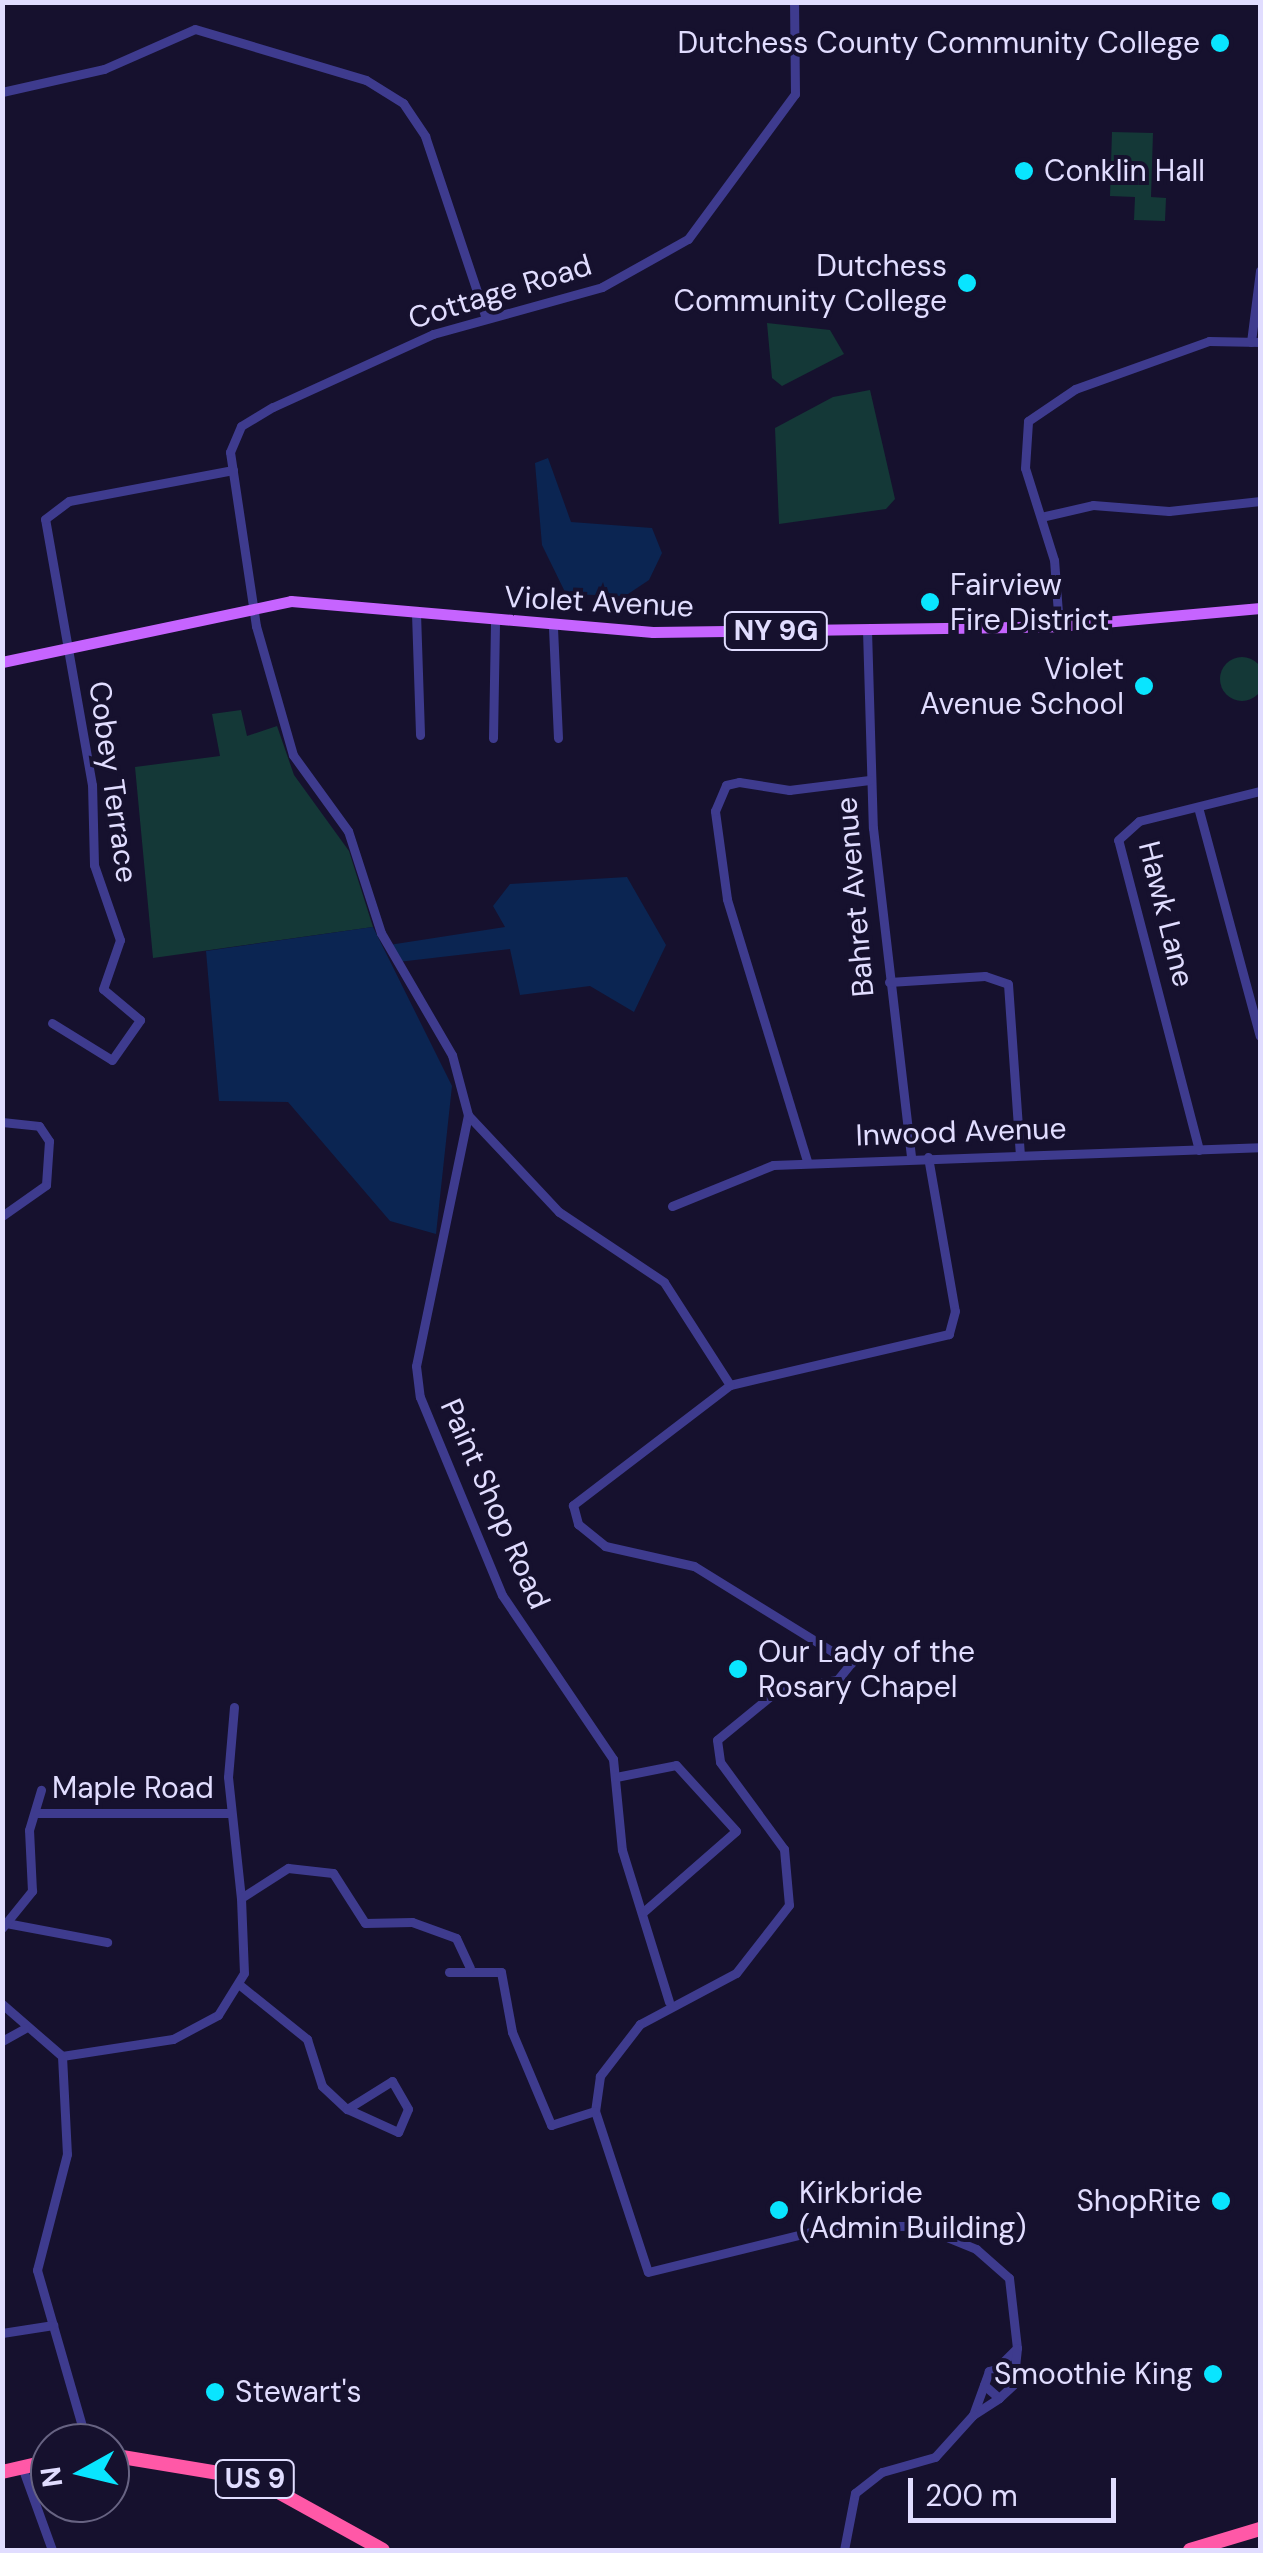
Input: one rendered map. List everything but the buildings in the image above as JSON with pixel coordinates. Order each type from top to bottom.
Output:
[{"type":"highway","name":"US 9","points":[[130,2458],[255,2479],[383,2550]]},
{"type":"highway","points":[[2,2472],[30,2465]]},
{"type":"highway","points":[[1190,2550],[1260,2529]]},
{"type":"main road","name":"Violet Avenue","points":[[2,662],[254,604],[416,613],[553,628],[867,630],[1059,626],[1260,608]]},
{"type":"street","name":"Cottage Road","points":[[468,1116],[452,1055],[380,933],[348,831],[299,770],[254,604],[231,446],[244,423],[485,316],[602,287],[701,228],[796,94],[794,2]]},
{"type":"street","points":[[2,92],[104,70],[194,29],[366,80],[402,104],[425,136],[485,316]]},
{"type":"street","points":[[1059,626],[1041,518],[1023,450],[1028,421],[1046,402],[1210,342],[1256,342],[1260,271]]},
{"type":"street","points":[[68,646],[47,514],[69,500],[233,470]]},
{"type":"street","points":[[1041,518],[1093,504],[1169,511],[1260,502]]},
{"type":"street","points":[[416,613],[420,736]]},
{"type":"street","points":[[493,738],[495,622]]},
{"type":"street","points":[[553,628],[558,738]]},
{"type":"street","name":"Bahret Avenue","points":[[867,630],[870,780],[910,1158]]},
{"type":"street","name":"Cobey Terrace","points":[[52,1024],[112,1060],[140,1026],[103,989],[120,940],[94,865],[92,785],[68,646]]},
{"type":"street","points":[[807,1162],[727,900],[714,810],[726,785],[740,782],[789,790],[870,780]]},
{"type":"street","name":"Hawk Lane","points":[[1199,1150],[1118,840],[1130,825],[1260,791]]},
{"type":"street","points":[[1198,807],[1260,1036]]},
{"type":"street","points":[[889,982],[986,976],[1008,984],[1020,1155]]},
{"type":"street","points":[[468,1116],[559,1212],[664,1282],[730,1385]]},
{"type":"street","name":"Paint Shop Road","points":[[468,1116],[416,1366],[420,1397],[502,1595],[596,1726],[616,1777],[616,1822],[669,2002]]},
{"type":"street","points":[[2,1122],[45,1129],[48,1157],[42,1190],[2,1216]]},
{"type":"street","name":"Inwood Avenue","points":[[672,1206],[754,1170],[807,1162],[1260,1147]]},
{"type":"street","points":[[844,2550],[848,2507],[867,2480],[935,2457],[973,2415],[999,2398],[1015,2377],[1017,2348],[1009,2278],[976,2248],[920,2226],[835,2226],[648,2272],[595,2111],[608,2064],[669,2002],[752,1959],[791,1896],[784,1849],[720,1762],[717,1740],[779,1689],[836,1680],[851,1667],[844,1650],[694,1566],[614,1550],[574,1520],[583,1492],[730,1385],[952,1330],[928,1158]]},
{"type":"street","points":[[2,2004],[25,2028],[62,2056],[188,2034],[241,1986],[241,1898],[230,1813],[234,1707]]},
{"type":"street","points":[[616,1777],[676,1765],[736,1831],[643,1912]]},
{"type":"street","points":[[4,1925],[32,1891],[41,1790]]},
{"type":"street","name":"Maple Road","points":[[37,1813],[230,1813]]},
{"type":"street","points":[[241,1898],[288,1868],[327,1870],[365,1923],[412,1922],[456,1938],[470,1968]]},
{"type":"street","points":[[4,1925],[107,1942]]},
{"type":"street","points":[[449,1972],[470,1968],[501,1972],[512,2032],[551,2125],[595,2111]]},
{"type":"street","points":[[241,1986],[307,2039],[322,2086],[347,2109],[386,2134],[408,2116],[392,2081],[347,2109]]},
{"type":"street","points":[[2,2041],[25,2028]]},
{"type":"street","points":[[62,2056],[67,2154],[36,2260],[82,2423]]},
{"type":"street","points":[[2,2333],[53,2325]]},
{"type":"street","points":[[973,2415],[984,2385],[1017,2348]]},
{"type":"street","points":[[998,2367],[1015,2377]]},
{"type":"street","points":[[984,2385],[999,2398]]},
{"type":"street","points":[[22,2467],[52,2550]]},
{"type":"green space","points":[[1112,132],[1153,133],[1151,197],[1166,198],[1165,221],[1134,220],[1135,197],[1110,196]]},
{"type":"green space","points":[[767,323],[830,330],[844,354],[782,386],[772,378]]},
{"type":"green space","points":[[870,390],[895,499],[886,509],[779,524],[775,428],[833,397]]},
{"type":"green space","points":[[1242,657],[1258,663],[1264,679],[1258,695],[1242,701],[1226,695],[1220,679],[1226,663]]},
{"type":"green space","points":[[241,710],[247,736],[277,726],[294,775],[349,851],[373,927],[153,958],[135,767],[220,756],[212,714]]},
{"type":"water","points":[[548,458],[571,522],[652,528],[662,553],[649,580],[625,596],[566,594],[542,545],[535,463]]},
{"type":"water","points":[[627,877],[666,945],[634,1012],[590,986],[520,995],[510,949],[398,962],[389,945],[505,927],[493,906],[510,884]]},
{"type":"water","points":[[373,927],[452,1086],[436,1234],[390,1221],[288,1102],[219,1101],[206,951]]},
{"type":"place","name":"Dutchess County Community College","points":[[1220,43]]},
{"type":"place","name":"Conklin Hall","points":[[1024,171]]},
{"type":"place","name":"Dutchess Community College","points":[[967,283]]},
{"type":"place","name":"Fairview Fire District","points":[[930,602]]},
{"type":"place","name":"Violet Avenue School","points":[[1144,686]]},
{"type":"place","name":"Our Lady of the Rosary Chapel","points":[[738,1669]]},
{"type":"place","name":"ShopRite","points":[[1221,2201]]},
{"type":"place","name":"Kirkbride (Admin Building)","points":[[779,2210]]},
{"type":"place","name":"Smoothie King","points":[[1213,2374]]},
{"type":"place","name":"Stewart's","points":[[215,2392]]}]
